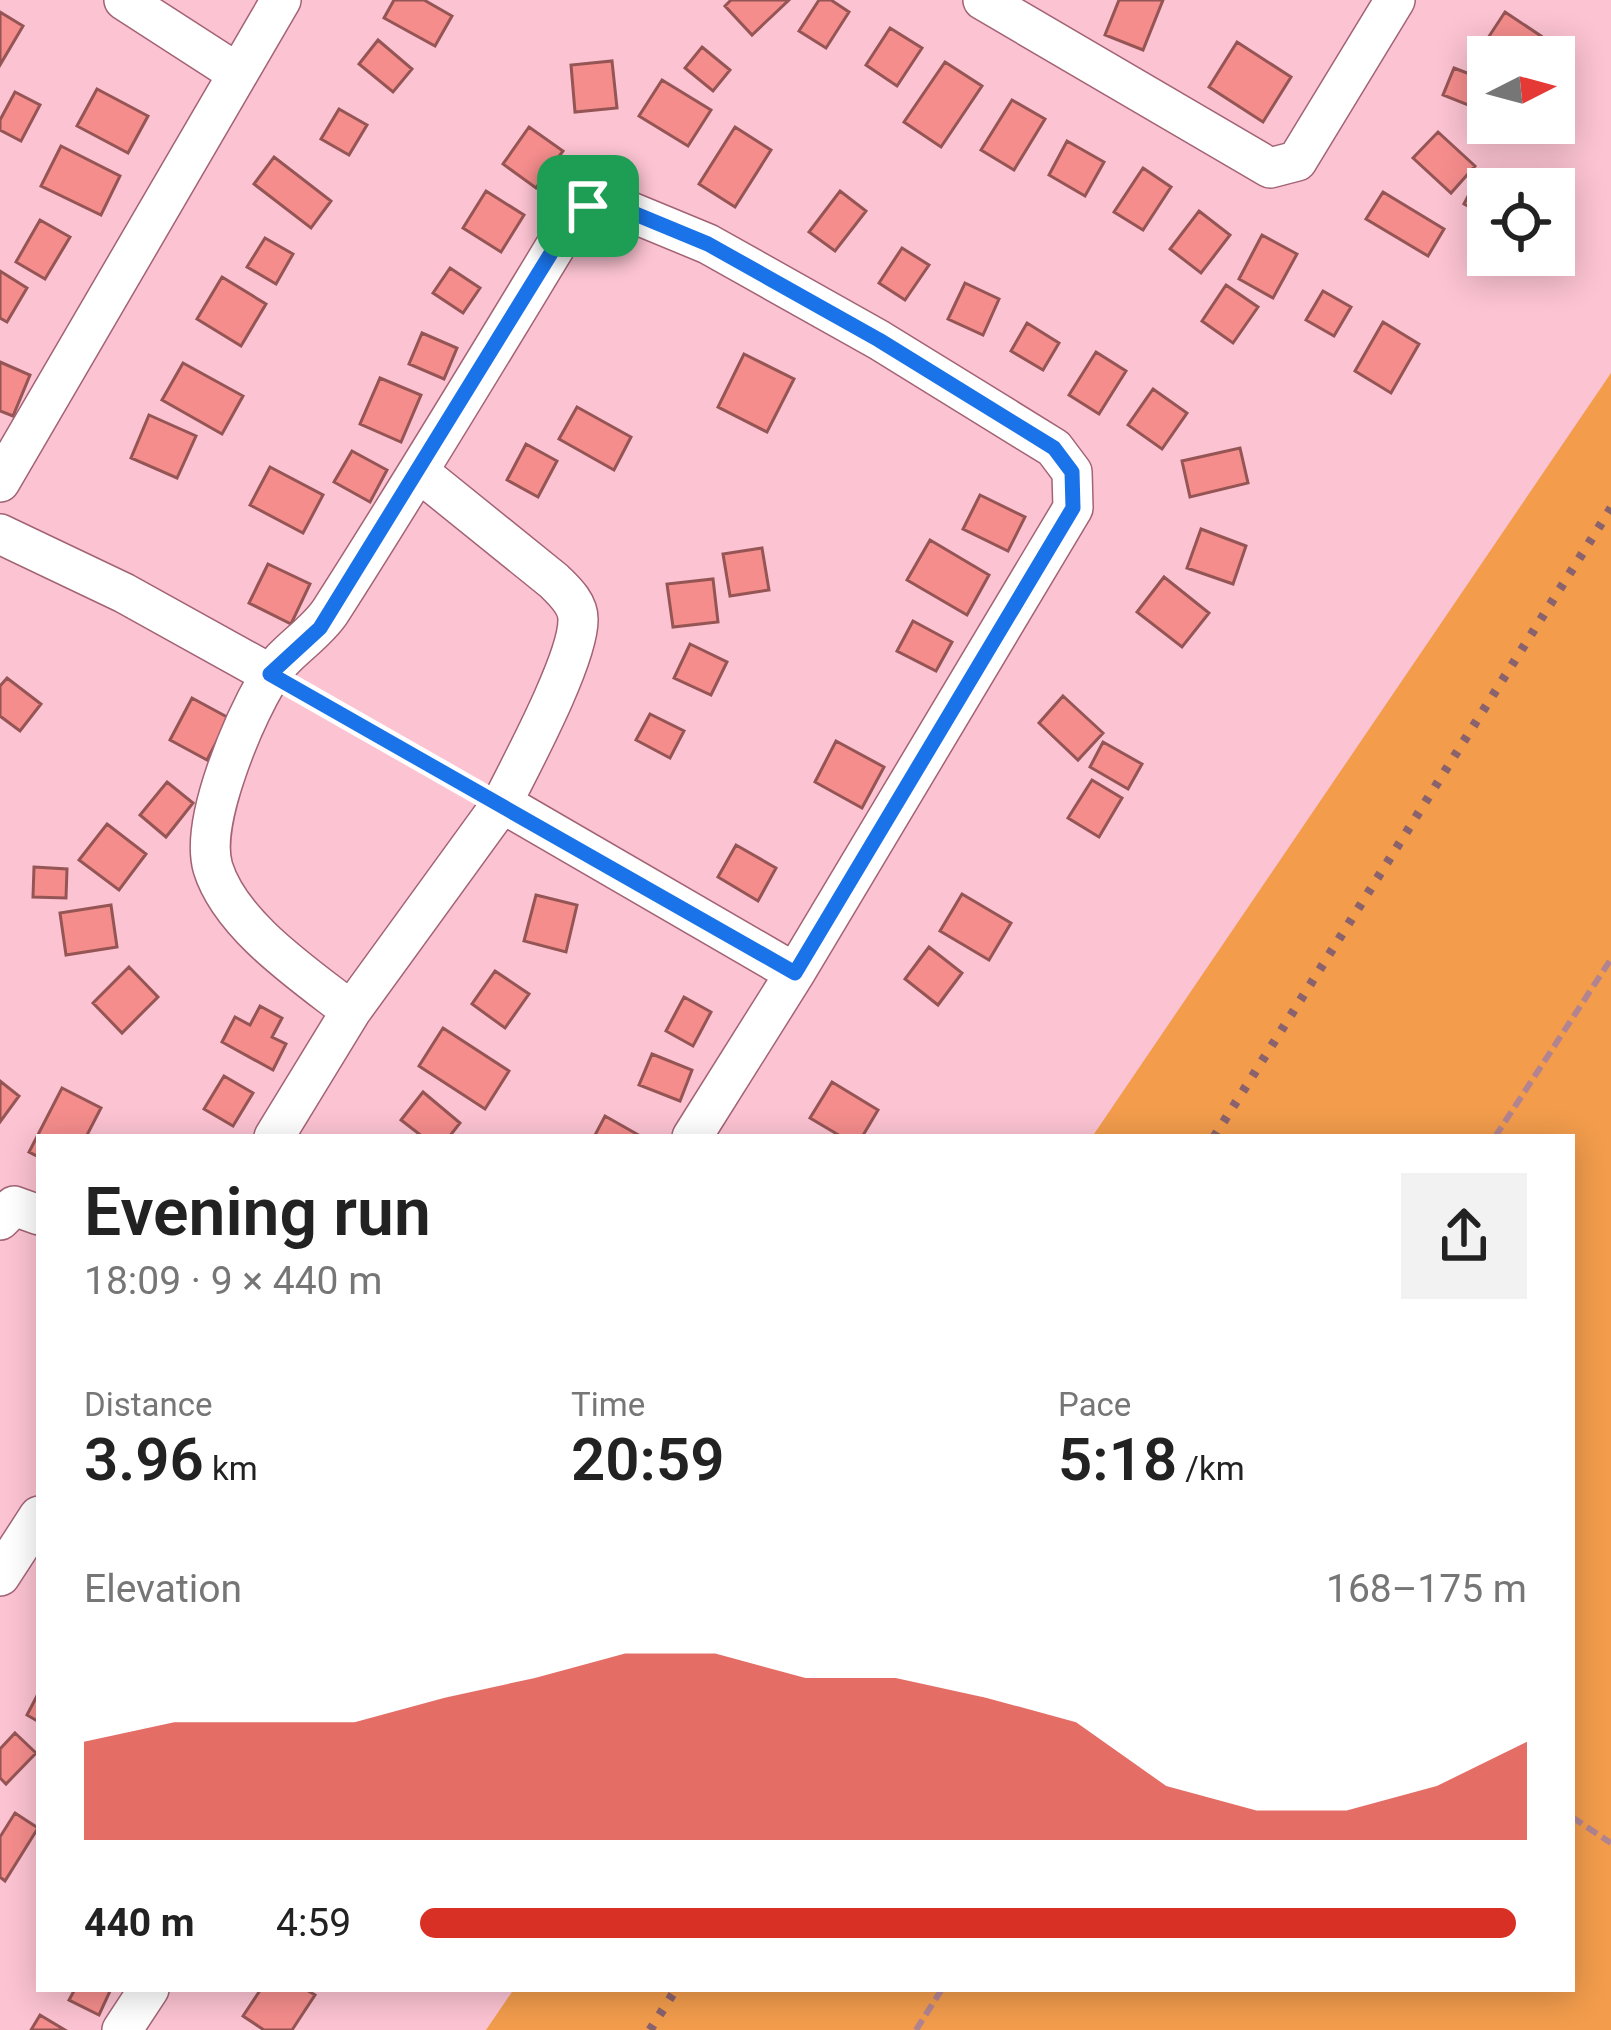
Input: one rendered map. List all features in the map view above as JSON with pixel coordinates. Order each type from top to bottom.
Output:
[{"type":"street","points":[[124,0],[237,73]]},
{"type":"street","points":[[0,482],[281,0]]},
{"type":"street","points":[[983,0],[1270,168],[1297,161],[1395,0]]},
{"type":"street","points":[[350,1011],[269,946],[230,902],[212,866],[212,822],[270,674],[320,628],[569,224],[588,206],[604,201],[708,244],[879,340],[1054,448],[1072,472],[1073,508],[694,1134]]},
{"type":"street","points":[[276,1134],[350,1011],[502,803],[551,702],[579,618],[571,598],[554,580],[419,472]]},
{"type":"street","points":[[0,534],[124,593],[270,674]]},
{"type":"street","points":[[502,803],[795,973]]},
{"type":"street","points":[[0,1220],[14,1206],[36,1214]]},
{"type":"street","points":[[0,1576],[36,1521]]},
{"type":"street","points":[[122,2030],[147,1992]]},
{"type":"path","points":[[270,674],[502,803]]},
{"type":"path","points":[[1497,1134],[1611,959]]},
{"type":"path","points":[[1575,1819],[1611,1843]]},
{"type":"path","points":[[916,2030],[940,1992]]},
{"type":"shaded area","points":[[1611,373],[1611,2030],[486,2030],[512,1992],[1575,1992],[1575,1134],[1094,1134]]},
{"type":"building","points":[[394,0],[424,0],[452,16],[435,46],[384,18]]},
{"type":"building","points":[[731,0],[789,0],[752,35],[725,6]]},
{"type":"building","points":[[819,0],[831,0],[849,12],[826,48],[799,31]]},
{"type":"building","points":[[1119,0],[1163,0],[1143,50],[1105,35]]},
{"type":"building","points":[[0,12],[23,26],[0,65]]},
{"type":"building","points":[[1505,12],[1541,36],[1489,36]]},
{"type":"building","points":[[890,28],[922,48],[897,86],[866,65]]},
{"type":"building","points":[[378,40],[412,69],[393,92],[359,64]]},
{"type":"building","points":[[1237,42],[1291,77],[1263,122],[1209,87]]},
{"type":"building","points":[[702,47],[730,70],[713,91],[685,68]]},
{"type":"building","points":[[612,61],[617,108],[575,112],[571,65]]},
{"type":"building","points":[[945,62],[982,86],[941,147],[904,122]]},
{"type":"building","points":[[1454,68],[1467,73],[1467,105],[1443,95]]},
{"type":"building","points":[[662,80],[711,110],[688,146],[639,116]]},
{"type":"building","points":[[97,89],[148,116],[128,153],[77,126]]},
{"type":"building","points":[[15,92],[40,105],[21,141],[0,130],[0,120]]},
{"type":"building","points":[[1012,100],[1045,119],[1014,170],[981,150]]},
{"type":"building","points":[[339,109],[367,125],[349,155],[321,139]]},
{"type":"building","points":[[529,127],[563,151],[536,188],[503,164]]},
{"type":"building","points":[[735,127],[771,150],[735,207],[699,184]]},
{"type":"building","points":[[1438,132],[1475,166],[1467,168],[1467,175],[1451,193],[1413,158]]},
{"type":"building","points":[[1067,141],[1104,162],[1085,196],[1049,175]]},
{"type":"building","points":[[61,146],[120,176],[101,215],[41,186]]},
{"type":"building","points":[[274,157],[331,201],[311,228],[254,184]]},
{"type":"building","points":[[1143,168],[1171,187],[1143,230],[1114,212]]},
{"type":"building","points":[[486,191],[524,215],[501,252],[463,228]]},
{"type":"building","points":[[840,191],[866,211],[835,251],[809,232]]},
{"type":"building","points":[[1383,192],[1444,229],[1428,256],[1366,219]]},
{"type":"building","points":[[1199,211],[1230,235],[1201,273],[1170,249]]},
{"type":"building","points":[[40,220],[70,237],[45,279],[16,262]]},
{"type":"building","points":[[1262,235],[1297,254],[1273,298],[1239,279]]},
{"type":"building","points":[[265,238],[293,254],[276,284],[247,267]]},
{"type":"building","points":[[902,248],[929,265],[905,300],[879,283]]},
{"type":"building","points":[[450,268],[480,288],[463,313],[433,293]]},
{"type":"building","points":[[0,271],[27,288],[7,322],[0,318]]},
{"type":"building","points":[[222,277],[266,304],[241,346],[197,319]]},
{"type":"building","points":[[965,283],[999,299],[983,335],[948,319]]},
{"type":"building","points":[[1226,285],[1258,307],[1233,343],[1202,321]]},
{"type":"building","points":[[1323,291],[1351,307],[1334,336],[1306,320]]},
{"type":"building","points":[[1383,322],[1419,344],[1391,393],[1355,371]]},
{"type":"building","points":[[1027,323],[1059,343],[1043,370],[1011,351]]},
{"type":"building","points":[[422,333],[457,348],[444,379],[409,364]]},
{"type":"building","points":[[1096,352],[1126,371],[1099,414],[1069,395]]},
{"type":"building","points":[[744,354],[794,379],[767,432],[718,407]]},
{"type":"building","points":[[0,362],[30,375],[13,416],[0,411]]},
{"type":"building","points":[[183,363],[243,396],[222,434],[162,400]]},
{"type":"building","points":[[380,378],[421,395],[401,442],[360,424]]},
{"type":"building","points":[[1153,389],[1187,413],[1162,449],[1128,425]]},
{"type":"building","points":[[577,407],[631,437],[614,470],[559,439]]},
{"type":"building","points":[[149,415],[196,436],[177,478],[131,458]]},
{"type":"building","points":[[526,444],[557,461],[538,497],[507,480]]},
{"type":"building","points":[[1240,448],[1248,483],[1190,497],[1182,461]]},
{"type":"building","points":[[352,451],[387,470],[370,502],[334,482]]},
{"type":"building","points":[[270,467],[323,495],[303,533],[250,505]]},
{"type":"building","points":[[980,495],[1025,517],[1008,551],[963,529]]},
{"type":"building","points":[[1201,529],[1246,546],[1233,584],[1187,568]]},
{"type":"building","points":[[930,540],[989,575],[967,615],[907,580]]},
{"type":"building","points":[[762,548],[769,590],[730,596],[723,554]]},
{"type":"building","points":[[268,564],[310,584],[291,624],[249,603]]},
{"type":"building","points":[[1164,577],[1209,613],[1182,647],[1137,612]]},
{"type":"building","points":[[713,579],[718,622],[673,627],[667,584]]},
{"type":"building","points":[[913,621],[952,642],[936,671],[897,651]]},
{"type":"building","points":[[690,644],[727,662],[711,695],[674,678]]},
{"type":"building","points":[[7,678],[41,704],[20,731],[0,716],[0,686]]},
{"type":"building","points":[[1063,696],[1103,733],[1078,760],[1039,723]]},
{"type":"building","points":[[192,698],[229,718],[207,760],[170,740]]},
{"type":"building","points":[[650,714],[684,731],[670,758],[636,740]]},
{"type":"building","points":[[836,741],[884,767],[862,808],[815,782]]},
{"type":"building","points":[[1103,742],[1142,764],[1128,789],[1090,767]]},
{"type":"building","points":[[1092,780],[1122,798],[1099,837],[1068,818]]},
{"type":"building","points":[[167,782],[193,803],[166,837],[140,815]]},
{"type":"building","points":[[107,824],[146,854],[119,890],[79,860]]},
{"type":"building","points":[[736,845],[776,868],[758,901],[718,877]]},
{"type":"building","points":[[34,867],[67,869],[66,898],[33,897]]},
{"type":"building","points":[[962,894],[1011,923],[989,960],[940,931]]},
{"type":"building","points":[[536,895],[577,905],[566,952],[524,941]]},
{"type":"building","points":[[111,905],[117,947],[66,955],[60,913]]},
{"type":"building","points":[[929,947],[962,973],[938,1005],[905,979]]},
{"type":"building","points":[[129,967],[158,997],[122,1033],[93,1003]]},
{"type":"building","points":[[495,971],[529,994],[505,1028],[472,1004]]},
{"type":"building","points":[[684,997],[711,1012],[693,1046],[666,1031]]},
{"type":"building","points":[[260,1006],[282,1018],[272,1037],[286,1044],[273,1070],[222,1042],[235,1017],[250,1025]]},
{"type":"building","points":[[443,1028],[509,1071],[485,1109],[419,1066]]},
{"type":"building","points":[[652,1054],[692,1070],[680,1101],[639,1085]]},
{"type":"building","points":[[224,1076],[253,1093],[233,1126],[204,1109]]},
{"type":"building","points":[[0,1081],[19,1096],[0,1122]]},
{"type":"building","points":[[832,1082],[878,1110],[864,1134],[837,1134],[810,1118]]},
{"type":"building","points":[[62,1088],[101,1108],[88,1134],[38,1134]]},
{"type":"building","points":[[423,1092],[460,1123],[451,1134],[419,1134],[401,1120]]},
{"type":"building","points":[[605,1116],[637,1134],[596,1134]]},
{"type":"building","points":[[36,1698],[36,1720],[27,1715]]},
{"type":"building","points":[[15,1733],[36,1753],[6,1784],[0,1778],[0,1749]]},
{"type":"building","points":[[15,1813],[36,1827],[5,1881],[0,1877],[0,1837]]},
{"type":"building","points":[[73,1992],[110,1992],[99,2015],[69,2000]]},
{"type":"building","points":[[259,1992],[315,1995],[292,2030],[264,2030],[243,2016]]},
{"type":"building","points":[[40,2015],[65,2030],[31,2030]]},
{"type":"railway","points":[[1216,1134],[1611,508]]},
{"type":"railway","points":[[650,2030],[674,1992]]},
{"type":"route","points":[[604,201],[708,244],[879,340],[1054,448],[1072,472],[1073,508],[795,973],[270,674],[320,628],[569,224],[588,206],[604,201]]}]
